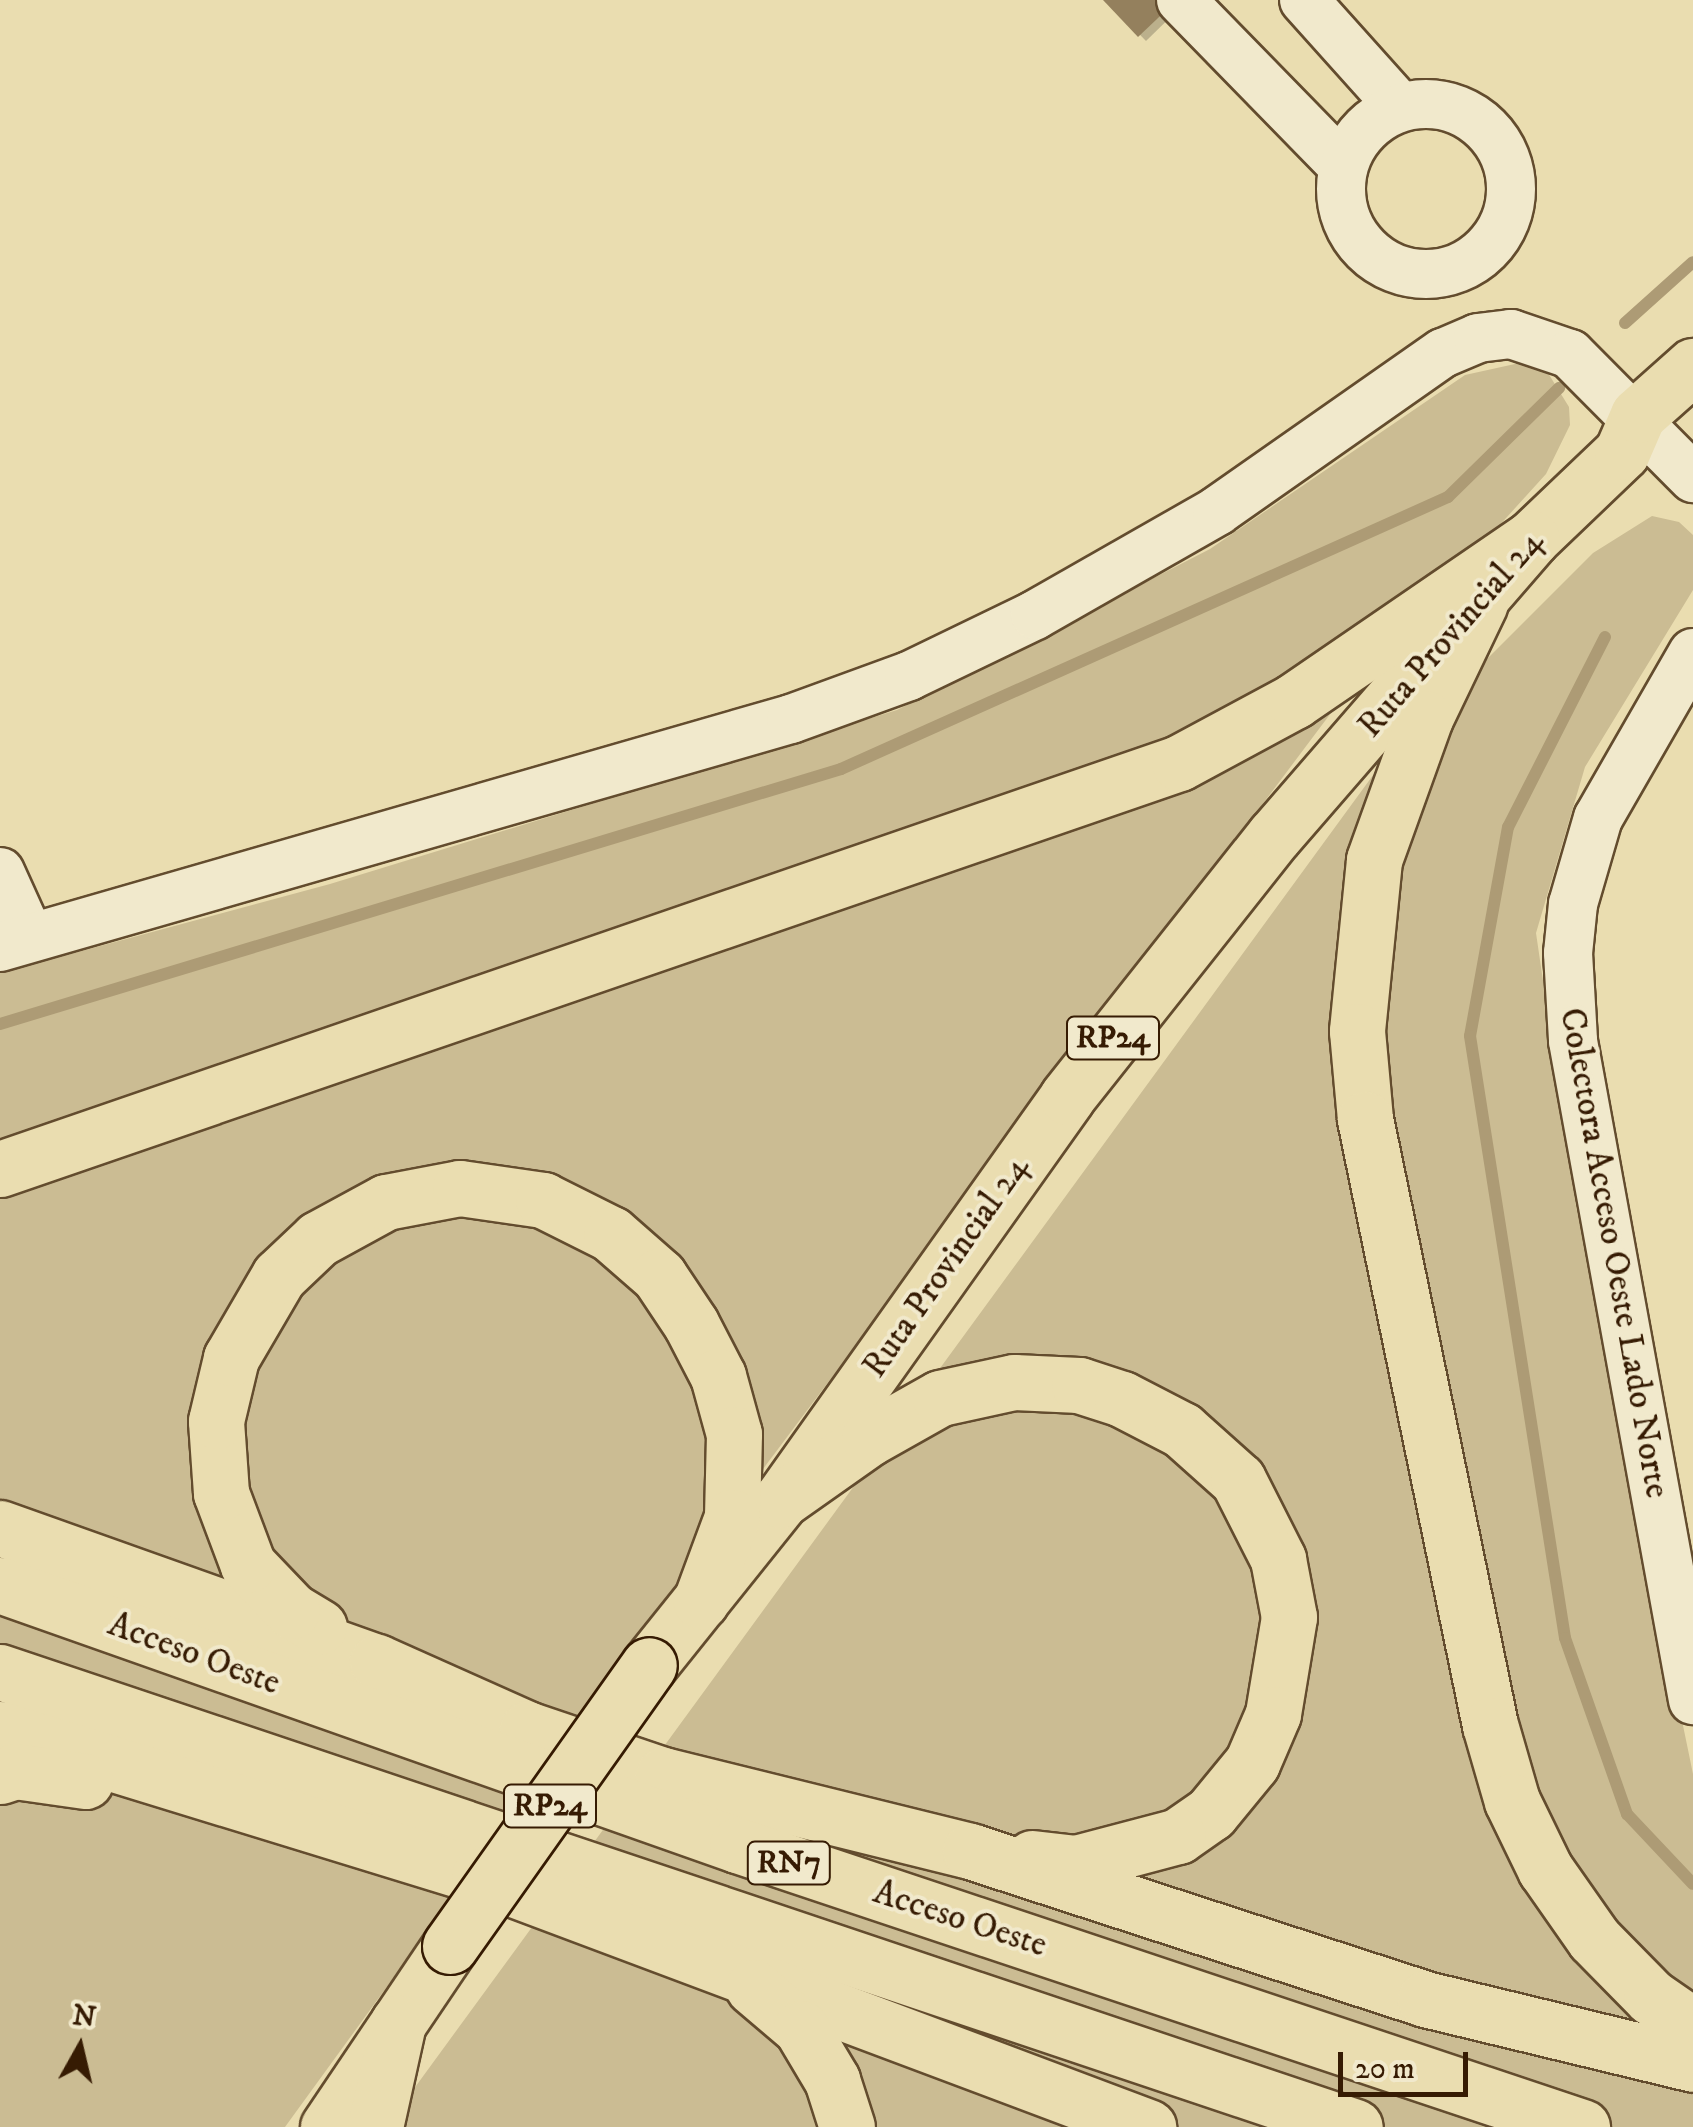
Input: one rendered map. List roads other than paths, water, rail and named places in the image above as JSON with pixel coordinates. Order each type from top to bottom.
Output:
[{"type":"main road","name":"Ruta Provincial 24","points":[[328,2127],[450,1946],[650,1665],[781,1500],[1066,1097],[1274,836],[1480,603],[1532,538],[1662,441],[1693,366]]},
{"type":"main road","points":[[0,1169],[1179,763],[1294,702],[1532,538]]},
{"type":"main road","points":[[1480,603],[1424,718],[1374,860],[1357,1031],[1365,1118],[1490,1725],[1512,1801],[1545,1869],[1594,1939],[1651,1997],[1693,2026]]},
{"type":"main road","points":[[378,1662],[292,1611],[248,1565],[220,1493],[216,1422],[230,1358],[279,1276],[318,1239],[386,1202],[460,1188],[542,1200],[611,1234],[659,1276],[718,1376],[734,1434],[732,1517],[700,1601]]},
{"type":"main road","points":[[781,1500],[940,1398],[1014,1382],[1079,1384],[1182,1430],[1238,1480],[1262,1520],[1289,1618],[1283,1666],[1273,1714],[1252,1763],[1212,1812],[1152,1846],[1076,1863],[970,1851]]},
{"type":"main road","points":[[0,1528],[378,1662],[526,1729],[663,1776],[970,1851],[1425,1998],[1693,2064]]},
{"type":"main road","name":"Acceso Oeste","points":[[0,1585],[737,1845],[1582,2127]]},
{"type":"main road","name":"Acceso Oeste","points":[[0,1672],[1356,2127]]},
{"type":"main road","points":[[0,1728],[221,1800],[480,1876],[1148,2127]]},
{"type":"main road","points":[[0,1776],[15,1771],[221,1800]]},
{"type":"main road","points":[[732,1969],[800,2028],[832,2080],[846,2127]]},
{"type":"main road","points":[[375,2127],[398,2023]]},
{"type":"street","points":[[1304,0],[1400,107]]},
{"type":"street","points":[[1201,6],[1343,166]]},
{"type":"street","points":[[1400,107],[1454,108],[1497,140],[1508,164],[1510,204],[1494,242],[1474,260],[1417,274],[1388,266],[1364,248],[1340,195],[1343,166],[1355,140],[1400,107]]},
{"type":"street","points":[[1474,260],[1511,334]]},
{"type":"street","points":[[0,872],[15,943],[791,719],[909,676],[1035,615],[1217,510],[1443,353],[1478,338],[1511,334],[1570,354],[1662,441]]},
{"type":"street","name":"Colectora Acceso Oeste Lado Norte","points":[[1693,652],[1598,818],[1573,904],[1568,952],[1573,1041],[1693,1700]]},
{"type":"waterway","points":[[1625,323],[1693,262]]},
{"type":"waterway","points":[[0,1024],[841,769],[1448,497],[1559,388]]},
{"type":"waterway","points":[[1605,637],[1508,827],[1470,1036],[1565,1638],[1627,1814],[1693,1884]]}]
